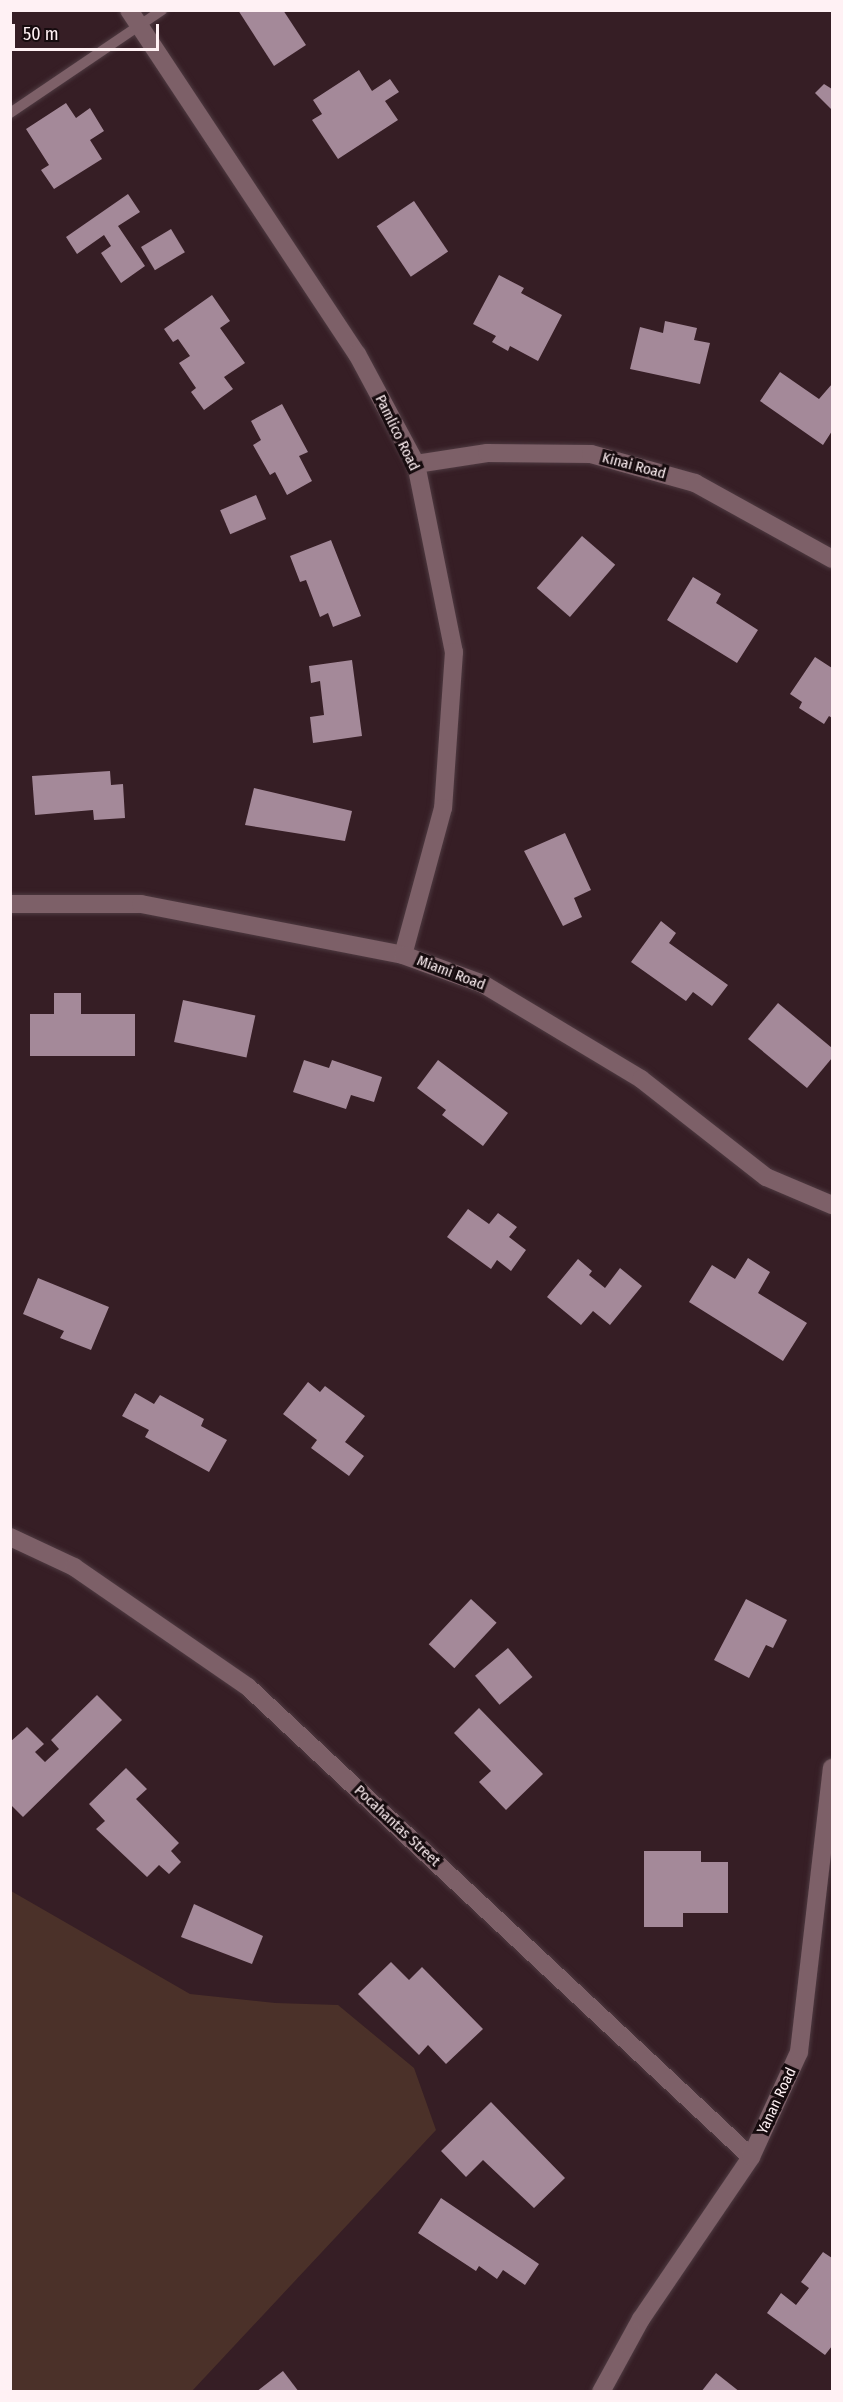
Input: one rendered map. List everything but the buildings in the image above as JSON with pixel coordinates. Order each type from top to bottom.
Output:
[{"type":"street","name":"Pamlico Road","points":[[134,18],[357,354],[416,464],[454,652],[443,808],[403,955]]},
{"type":"street","name":"Kinai Road","points":[[416,464],[487,453],[591,454],[695,483],[832,559]]},
{"type":"street","name":"Miami Road","points":[[10,904],[141,904],[403,955],[483,984],[641,1079],[766,1177],[832,1205]]},
{"type":"street","name":"Pocahantas Street","points":[[10,1538],[74,1568],[248,1687],[751,2157]]},
{"type":"street","name":"Yanan Road","points":[[601,2391],[641,2319],[751,2157],[799,2052],[832,1768]]},
{"type":"lane","points":[[10,112],[134,18],[162,10]]},
{"type":"shaded area","points":[[11,1891],[190,1994],[275,2003],[338,2005],[414,2068],[436,2130],[192,2391],[11,2391]]}]
